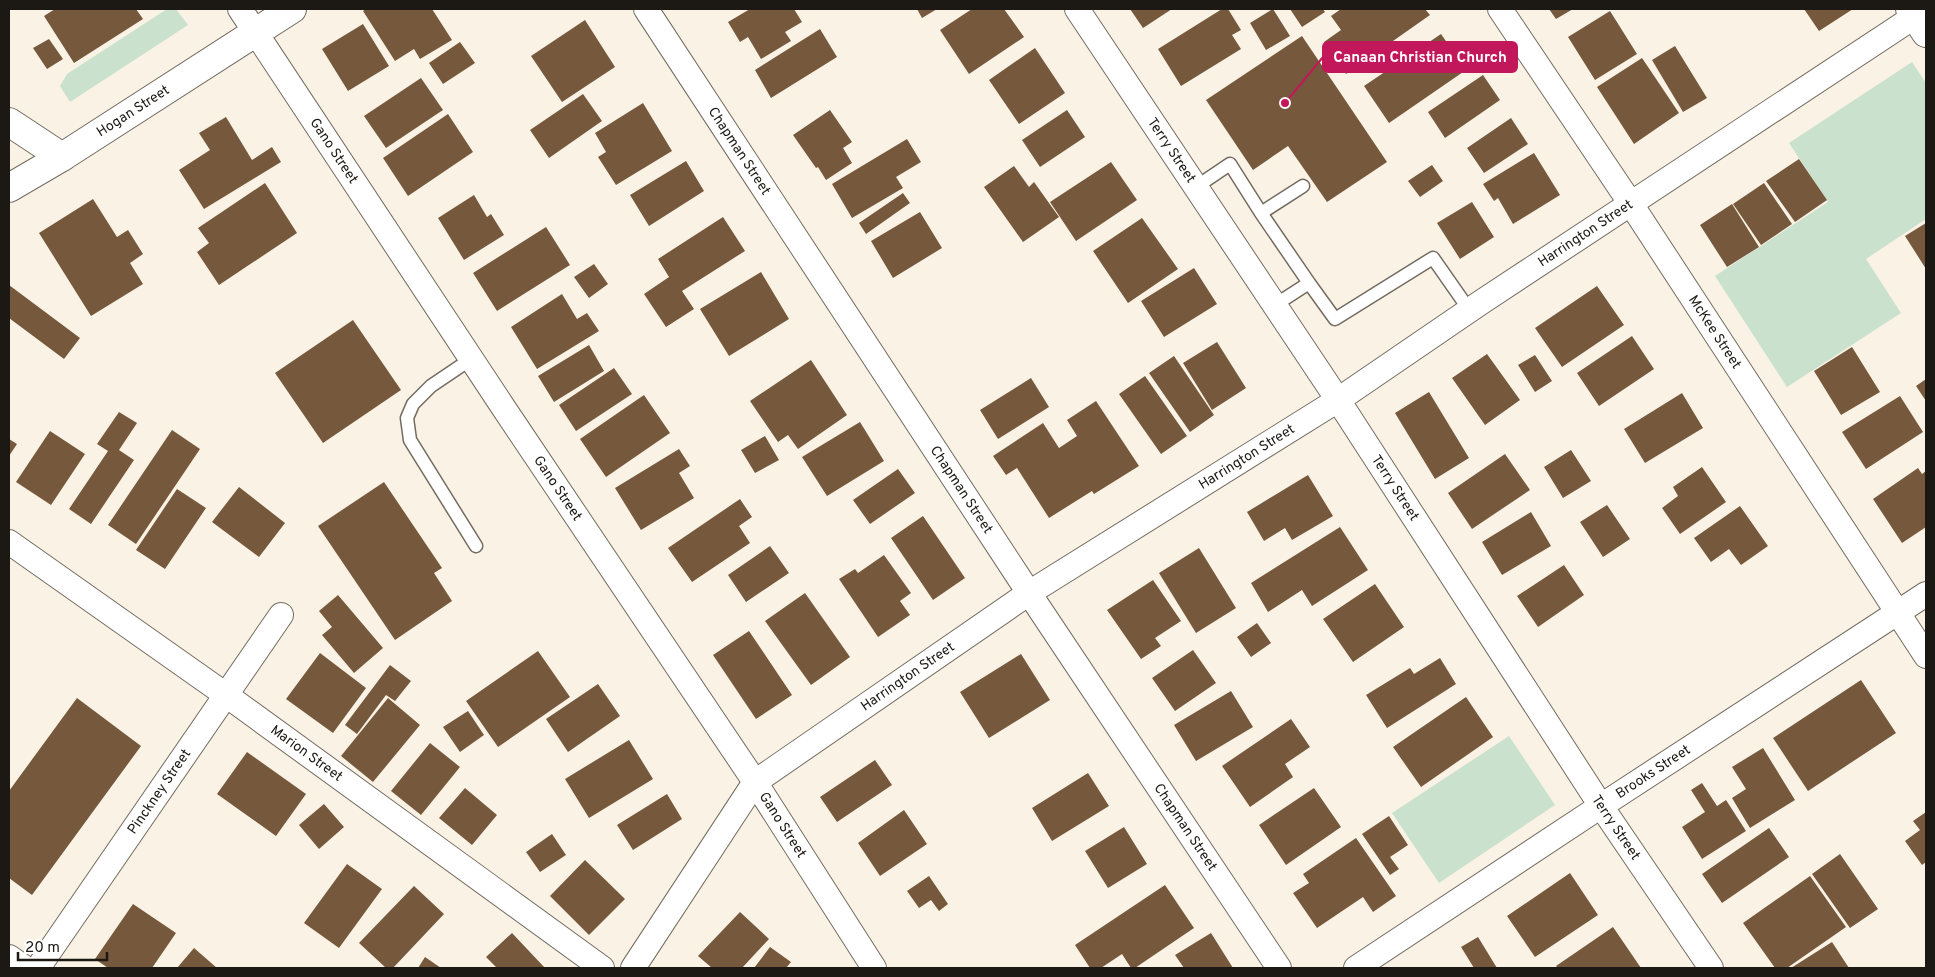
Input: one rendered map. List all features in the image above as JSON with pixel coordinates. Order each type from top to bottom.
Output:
[{"type":"main road","name":"Hogan Street","points":[[9,188],[62,157],[292,9]]},
{"type":"main road","points":[[9,122],[62,157]]},
{"type":"street","name":"Gano Street","points":[[240,9],[755,782],[874,968]]},
{"type":"street","name":"Chapman Street","points":[[646,9],[1028,593],[1279,968]]},
{"type":"street","name":"Terry Street","points":[[1077,9],[1338,400],[1601,806],[1711,968]]},
{"type":"street","name":"McKee Street","points":[[1500,9],[1631,204],[1926,656]]},
{"type":"street","name":"Harrington Street","points":[[633,968],[755,782],[1028,593],[1338,400],[1631,204],[1919,17]]},
{"type":"street","name":"Marion Street","points":[[9,542],[226,695],[602,968]]},
{"type":"street","name":"Brooks Street","points":[[1356,968],[1926,594]]},
{"type":"street","name":"Pinckney Street","points":[[38,968],[281,615]]},
{"type":"street","points":[[9,957],[25,968]]},
{"type":"lane","points":[[1196,187],[1230,164],[1261,213],[1335,319],[1434,258],[1470,311]]},
{"type":"lane","points":[[1261,213],[1303,186]]},
{"type":"lane","points":[[1275,305],[1309,283]]},
{"type":"lane","points":[[472,359],[431,386],[413,404],[407,418],[410,440],[476,546]]},
{"type":"green space","points":[[167,9],[176,9],[188,25],[70,102],[60,86],[67,74]]},
{"type":"green space","points":[[1912,62],[1926,83],[1926,219],[1866,259],[1901,313],[1787,387],[1715,276],[1828,202],[1789,143]]},
{"type":"green space","points":[[1509,736],[1555,805],[1439,883],[1392,813]]},
{"type":"building","points":[[55,9],[136,9],[143,19],[74,63],[44,16]]},
{"type":"building","points":[[366,9],[432,9],[452,40],[420,59],[414,49],[395,61],[363,11]]},
{"type":"building","points":[[750,9],[794,9],[802,22],[785,32],[791,41],[761,59],[748,37],[740,42],[728,22]]},
{"type":"building","points":[[917,9],[937,9],[922,18]]},
{"type":"building","points":[[972,9],[1004,9],[1024,37],[969,74],[940,30]]},
{"type":"building","points":[[1130,9],[1172,9],[1143,28]]},
{"type":"building","points":[[1222,9],[1228,9],[1241,30],[1232,35],[1241,49],[1181,86],[1158,49]]},
{"type":"building","points":[[1273,9],[1290,36],[1266,50],[1250,23]]},
{"type":"building","points":[[1290,9],[1323,9],[1325,12],[1302,27]]},
{"type":"building","points":[[1341,9],[1425,9],[1430,15],[1346,74],[1324,42],[1341,30],[1331,16]]},
{"type":"building","points":[[1549,9],[1573,9],[1556,19]]},
{"type":"building","points":[[1804,9],[1853,9],[1819,31]]},
{"type":"building","points":[[1610,11],[1637,54],[1595,80],[1568,37]]},
{"type":"building","points":[[585,20],[615,67],[562,102],[531,56]]},
{"type":"building","points":[[363,24],[389,66],[348,91],[322,49]]},
{"type":"building","points":[[820,29],[837,57],[771,98],[755,70]]},
{"type":"building","points":[[1441,34],[1466,70],[1389,123],[1364,86]]},
{"type":"building","points":[[1302,36],[1387,162],[1327,202],[1288,146],[1253,170],[1206,100]]},
{"type":"building","points":[[49,39],[63,59],[47,69],[33,48]]},
{"type":"building","points":[[460,42],[475,63],[443,84],[429,63]]},
{"type":"building","points":[[1675,46],[1707,98],[1683,112],[1652,60]]},
{"type":"building","points":[[1035,48],[1065,93],[1019,124],[989,80]]},
{"type":"building","points":[[1642,58],[1679,113],[1634,144],[1597,87]]},
{"type":"building","points":[[1483,75],[1500,100],[1445,138],[1428,112]]},
{"type":"building","points":[[421,78],[443,110],[386,148],[364,116]]},
{"type":"building","points":[[583,94],[602,121],[549,158],[530,130]]},
{"type":"building","points":[[643,103],[672,151],[616,185],[598,157],[606,152],[595,133]]},
{"type":"building","points":[[830,110],[852,142],[843,148],[852,163],[826,180],[793,135]]},
{"type":"building","points":[[1067,110],[1085,137],[1040,167],[1022,140]]},
{"type":"building","points":[[448,114],[473,152],[408,196],[383,158]]},
{"type":"building","points":[[226,117],[252,160],[272,147],[281,162],[204,209],[179,170],[210,150],[199,133]]},
{"type":"building","points":[[1511,118],[1528,144],[1484,173],[1467,148]]},
{"type":"building","points":[[907,139],[921,162],[896,177],[903,188],[852,218],[832,184]]},
{"type":"building","points":[[1534,153],[1560,195],[1513,224],[1498,198],[1494,201],[1483,184]]},
{"type":"building","points":[[1799,159],[1827,200],[1795,222],[1766,181]]},
{"type":"building","points":[[686,161],[704,191],[649,226],[630,195]]},
{"type":"building","points":[[1111,162],[1137,200],[1076,241],[1050,202]]},
{"type":"building","points":[[1432,165],[1443,181],[1420,197],[1408,181]]},
{"type":"building","points":[[1014,166],[1029,187],[1034,182],[1059,217],[1023,242],[984,187]]},
{"type":"building","points":[[265,183],[297,233],[219,285],[197,252],[209,243],[198,228]]},
{"type":"building","points":[[1764,183],[1792,224],[1761,245],[1733,204]]},
{"type":"building","points":[[903,193],[910,203],[866,234],[859,223]]},
{"type":"building","points":[[474,195],[487,217],[491,214],[504,235],[464,260],[438,218]]},
{"type":"building","points":[[93,199],[117,237],[128,230],[143,254],[130,263],[143,284],[91,316],[39,233]]},
{"type":"building","points":[[1472,202],[1494,237],[1460,259],[1437,223]]},
{"type":"building","points":[[1732,204],[1759,247],[1727,267],[1700,225]]},
{"type":"building","points":[[920,212],[942,248],[893,278],[871,241]]},
{"type":"building","points":[[723,217],[745,251],[682,291],[694,309],[666,327],[644,294],[669,277],[658,259]]},
{"type":"building","points":[[1142,218],[1178,269],[1128,303],[1093,251]]},
{"type":"building","points":[[1926,223],[1926,269],[1905,236]]},
{"type":"building","points":[[546,227],[570,265],[497,311],[473,273]]},
{"type":"building","points":[[594,264],[608,284],[589,298],[574,277]]},
{"type":"building","points":[[1194,268],[1217,304],[1164,337],[1141,301]]},
{"type":"building","points":[[761,272],[789,319],[729,356],[700,309]]},
{"type":"building","points":[[9,285],[80,338],[64,359],[9,318]]},
{"type":"building","points":[[1597,286],[1624,325],[1562,367],[1535,328]]},
{"type":"building","points":[[562,294],[577,319],[587,313],[599,331],[537,369],[511,327]]},
{"type":"building","points":[[353,320],[401,390],[323,443],[275,373]]},
{"type":"building","points":[[1632,336],[1654,369],[1599,406],[1577,373]]},
{"type":"building","points":[[1217,342],[1246,388],[1212,410],[1183,363]]},
{"type":"building","points":[[589,345],[604,371],[554,402],[538,376]]},
{"type":"building","points":[[1852,347],[1880,392],[1841,415],[1814,371]]},
{"type":"building","points":[[1487,354],[1520,400],[1485,425],[1452,378]]},
{"type":"building","points":[[1535,355],[1552,381],[1535,392],[1518,365]]},
{"type":"building","points":[[1174,356],[1214,415],[1190,432],[1149,373]]},
{"type":"building","points":[[811,360],[847,415],[798,449],[788,435],[778,442],[750,401]]},
{"type":"building","points":[[614,368],[632,394],[576,431],[559,405]]},
{"type":"building","points":[[1145,376],[1187,436],[1161,454],[1119,394]]},
{"type":"building","points":[[1031,378],[1049,407],[998,439],[980,410]]},
{"type":"building","points":[[1926,379],[1926,401],[1916,386]]},
{"type":"building","points":[[1429,392],[1469,458],[1435,479],[1395,413]]},
{"type":"building","points":[[1682,393],[1703,428],[1645,463],[1624,429]]},
{"type":"building","points":[[644,395],[670,433],[606,477],[580,439]]},
{"type":"building","points":[[1900,396],[1923,432],[1866,469],[1842,432]]},
{"type":"building","points":[[1096,401],[1139,466],[1094,494],[1092,491],[1049,518],[1017,468],[1006,475],[993,456],[1043,423],[1059,448],[1077,436],[1067,420]]},
{"type":"building","points":[[119,412],[137,423],[119,450],[134,460],[91,524],[69,509],[108,451],[97,444]]},
{"type":"building","points":[[860,422],[884,461],[827,496],[802,457]]},
{"type":"building","points":[[172,430],[200,449],[136,544],[108,525]]},
{"type":"building","points":[[50,431],[85,454],[51,505],[16,482]]},
{"type":"building","points":[[765,436],[779,460],[755,473],[741,450]]},
{"type":"building","points":[[9,439],[17,444],[9,456]]},
{"type":"building","points":[[679,449],[690,466],[679,473],[694,498],[641,530],[615,488]]},
{"type":"building","points":[[1571,450],[1591,481],[1563,498],[1544,467]]},
{"type":"building","points":[[1505,454],[1530,490],[1472,529],[1448,493]]},
{"type":"building","points":[[1702,467],[1726,502],[1680,534],[1662,508],[1678,496],[1673,487]]},
{"type":"building","points":[[1918,468],[1922,474],[1926,471],[1926,527],[1902,543],[1873,499]]},
{"type":"building","points":[[898,469],[915,493],[870,524],[853,500]]},
{"type":"building","points":[[1308,475],[1333,516],[1292,540],[1285,528],[1264,541],[1247,512]]},
{"type":"building","points":[[384,482],[442,568],[434,573],[452,601],[395,640],[318,526]]},
{"type":"building","points":[[239,487],[285,523],[259,557],[212,522]]},
{"type":"building","points":[[177,489],[206,508],[165,569],[136,550]]},
{"type":"building","points":[[740,499],[752,517],[739,526],[750,543],[692,582],[668,548]]},
{"type":"building","points":[[1607,505],[1630,539],[1603,557],[1580,522]]},
{"type":"building","points":[[1740,506],[1768,546],[1741,565],[1729,549],[1711,562],[1694,538]]},
{"type":"building","points":[[1531,512],[1551,546],[1502,575],[1482,542]]},
{"type":"building","points":[[923,516],[965,578],[933,600],[891,538]]},
{"type":"building","points":[[1340,527],[1368,570],[1312,606],[1302,590],[1268,612],[1251,583]]},
{"type":"building","points":[[770,546],[789,573],[746,602],[728,575]]},
{"type":"building","points":[[1199,548],[1236,608],[1196,633],[1159,573]]},
{"type":"building","points":[[884,555],[911,593],[900,601],[910,615],[878,637],[839,579],[855,569],[858,573]]},
{"type":"building","points":[[1564,565],[1584,595],[1538,627],[1517,596]]},
{"type":"building","points":[[1153,580],[1181,621],[1155,638],[1161,646],[1141,659],[1107,610]]},
{"type":"building","points":[[1375,584],[1404,627],[1353,662],[1323,619]]},
{"type":"building","points":[[805,593],[850,657],[811,685],[765,621]]},
{"type":"building","points":[[338,595],[383,648],[354,673],[322,635],[332,627],[319,611]]},
{"type":"building","points":[[1257,623],[1271,643],[1251,657],[1237,637]]},
{"type":"building","points":[[749,631],[792,695],[756,719],[713,655]]},
{"type":"building","points":[[1193,650],[1216,683],[1175,711],[1152,678]]},
{"type":"building","points":[[538,651],[570,697],[498,747],[466,701]]},
{"type":"building","points":[[320,653],[366,688],[333,733],[286,699]]},
{"type":"building","points":[[1021,654],[1050,700],[989,738],[960,692]]},
{"type":"building","points":[[1440,658],[1456,684],[1387,728],[1366,695],[1410,668],[1414,674]]},
{"type":"building","points":[[390,665],[411,681],[395,701],[386,695],[357,734],[345,725]]},
{"type":"building","points":[[1861,680],[1896,733],[1808,791],[1773,738]]},
{"type":"building","points":[[598,684],[620,716],[568,752],[546,719]]},
{"type":"building","points":[[1231,691],[1253,727],[1196,761],[1174,725]]},
{"type":"building","points":[[1466,697],[1493,737],[1421,787],[1393,747]]},
{"type":"building","points":[[77,698],[141,746],[32,895],[9,878],[9,791]]},
{"type":"building","points":[[388,698],[420,725],[373,782],[341,756]]},
{"type":"building","points":[[468,711],[484,735],[460,752],[443,727]]},
{"type":"building","points":[[1291,719],[1310,747],[1285,764],[1293,777],[1250,807],[1222,766]]},
{"type":"building","points":[[629,740],[653,779],[589,818],[565,779]]},
{"type":"building","points":[[430,743],[460,767],[421,815],[391,791]]},
{"type":"building","points":[[1763,748],[1795,800],[1750,828],[1732,798],[1746,789],[1732,767]]},
{"type":"building","points":[[247,752],[306,794],[276,836],[217,794]]},
{"type":"building","points":[[875,760],[892,785],[837,822],[820,797]]},
{"type":"building","points":[[1088,773],[1109,806],[1052,841],[1032,808]]},
{"type":"building","points":[[1702,783],[1717,806],[1726,800],[1746,831],[1702,859],[1682,827],[1705,812],[1691,790]]},
{"type":"building","points":[[465,788],[497,815],[472,845],[439,818]]},
{"type":"building","points":[[1314,788],[1341,827],[1286,865],[1259,825]]},
{"type":"building","points":[[667,794],[682,819],[633,850],[617,825]]},
{"type":"building","points":[[324,804],[344,827],[319,849],[299,825]]},
{"type":"building","points":[[904,810],[927,844],[880,876],[858,843]]},
{"type":"building","points":[[1926,812],[1926,862],[1922,865],[1905,841],[1920,830],[1913,821]]},
{"type":"building","points":[[1389,816],[1408,845],[1390,857],[1399,869],[1390,875],[1362,834]]},
{"type":"building","points":[[1124,827],[1147,864],[1108,888],[1085,851]]},
{"type":"building","points":[[1769,828],[1789,857],[1722,903],[1702,874]]},
{"type":"building","points":[[552,834],[566,855],[540,872],[526,852]]},
{"type":"building","points":[[1356,838],[1396,896],[1373,912],[1363,897],[1317,928],[1293,893],[1309,883],[1303,874]]},
{"type":"building","points":[[1840,854],[1878,909],[1850,928],[1812,874]]},
{"type":"building","points":[[585,860],[625,899],[589,935],[550,896]]},
{"type":"building","points":[[347,864],[382,889],[339,948],[304,923]]},
{"type":"building","points":[[1570,873],[1598,915],[1535,957],[1507,916]]},
{"type":"building","points":[[929,876],[948,904],[939,911],[931,900],[919,908],[907,891]]},
{"type":"building","points":[[1810,876],[1846,927],[1787,968],[1775,968],[1743,923]]},
{"type":"building","points":[[1165,885],[1194,928],[1135,968],[1131,968],[1122,954],[1101,968],[1090,968],[1075,945]]},
{"type":"building","points":[[414,886],[444,914],[393,968],[386,968],[359,943]]},
{"type":"building","points":[[133,904],[176,933],[152,968],[108,968],[95,959]]},
{"type":"building","points":[[740,912],[769,939],[742,968],[712,968],[698,956]]},
{"type":"building","points":[[1613,927],[1641,968],[1558,968],[1556,966]]},
{"type":"building","points":[[512,933],[545,968],[497,968],[486,957]]},
{"type":"building","points":[[1211,933],[1233,968],[1184,968],[1175,955]]},
{"type":"building","points":[[1478,937],[1497,968],[1474,968],[1461,947]]},
{"type":"building","points":[[1832,942],[1849,968],[1791,968]]},
{"type":"building","points":[[770,947],[791,962],[786,968],[754,968]]},
{"type":"building","points":[[194,948],[217,968],[177,968]]},
{"type":"building","points":[[425,957],[441,968],[418,968]]},
{"type":"place","name":"Canaan Christian Church","points":[[1285,103]]}]
